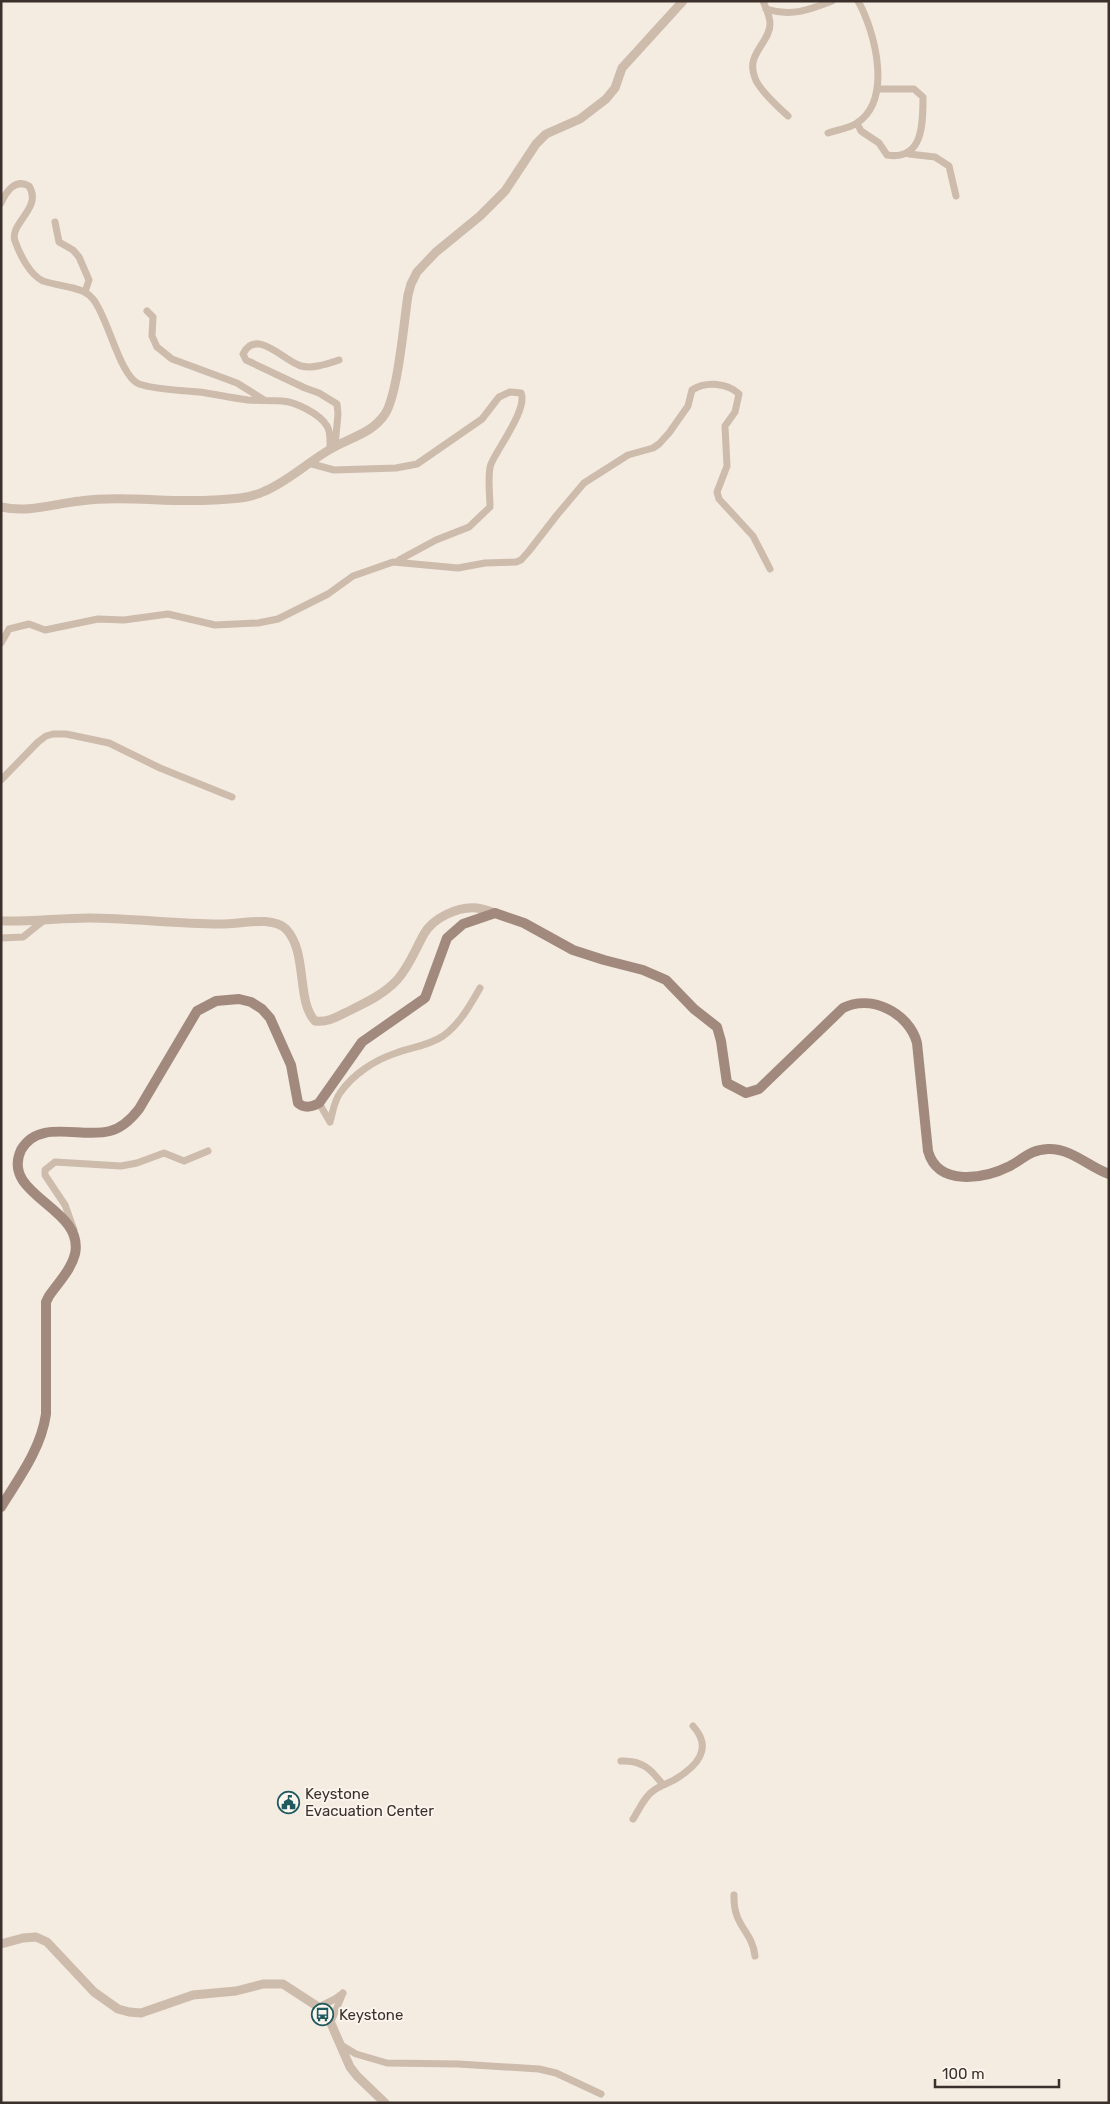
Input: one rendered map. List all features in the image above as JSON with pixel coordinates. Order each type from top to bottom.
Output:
[{"type":"main road","points":[[1,1507],[37,1447],[44,1431],[46,1414],[46,1302],[73,1261],[76,1248],[75,1236],[66,1222],[20,1180],[16,1164],[21,1150],[32,1138],[43,1133],[106,1132],[117,1128],[130,1119],[139,1109],[191,1019],[203,1006],[216,1001],[239,999],[251,1002],[262,1009],[270,1018],[289,1059],[298,1103],[305,1107],[319,1103],[362,1042],[425,998],[444,944],[452,933],[463,924],[495,913],[524,923],[573,950],[644,970],[666,980],[694,1009],[717,1027],[721,1041],[725,1078],[727,1083],[736,1089],[746,1093],[759,1089],[836,1013],[849,1005],[867,1002],[886,1008],[907,1022],[914,1031],[920,1062],[928,1151],[930,1158],[938,1169],[954,1176],[973,1177],[1008,1167],[1023,1156],[1033,1152],[1049,1149],[1064,1152],[1109,1174]]},
{"type":"street","points":[[1,508],[14,510],[41,508],[80,500],[132,499],[188,502],[242,499],[265,491],[333,447],[373,427],[389,407],[394,390],[408,294],[417,272],[436,252],[480,216],[505,191],[536,144],[546,134],[580,119],[606,99],[615,88],[622,68],[683,1]]},
{"type":"street","points":[[765,5],[777,12],[798,13],[832,1]]},
{"type":"street","points":[[828,133],[857,123],[875,101],[878,88],[875,54],[864,10],[858,1]]},
{"type":"street","points":[[765,5],[770,23],[769,32],[756,54],[753,71],[755,80],[788,116]]},
{"type":"street","points":[[878,88],[914,89],[922,97],[920,131],[912,150],[908,154]]},
{"type":"street","points":[[857,123],[860,131],[879,143],[887,155],[903,156],[908,154],[936,157],[949,166],[956,196]]},
{"type":"street","points":[[1,203],[15,184],[20,183],[29,186],[32,192],[32,200],[14,239],[28,268],[42,280],[86,292],[95,301],[108,327],[126,373],[132,380],[157,387],[250,400],[284,401],[316,416],[327,425],[333,447]]},
{"type":"street","points":[[55,222],[59,242],[76,253],[89,280],[86,292]]},
{"type":"street","points":[[147,311],[153,317],[152,336],[157,348],[172,359],[237,382],[265,400]]},
{"type":"street","points":[[333,447],[338,414],[337,404],[319,393],[246,360],[243,354],[249,347],[261,344],[274,349],[294,364],[302,366],[326,364],[339,360]]},
{"type":"street","points":[[393,562],[458,568],[521,560],[584,483],[628,454],[653,448],[659,444],[688,406],[692,390],[714,384],[734,389],[739,394],[736,412],[725,426],[727,466],[717,492],[719,499],[753,536],[770,569]]},
{"type":"street","points":[[1,643],[9,629],[29,624],[45,630],[98,619],[124,620],[168,614],[216,625],[229,626],[278,619],[328,594],[353,576],[404,558],[436,540],[469,527],[490,507],[491,463],[514,421],[522,401],[520,393],[510,392],[499,397],[482,420],[417,464],[396,468],[334,470],[308,463]]},
{"type":"street","points":[[1,780],[46,736],[66,734],[109,743],[160,768],[232,796]]},
{"type":"street","points":[[1,921],[86,918],[220,924],[262,921],[276,923],[284,927],[292,937],[303,974],[305,998],[311,1016],[316,1021],[323,1022],[376,998],[396,981],[409,964],[425,932],[435,920],[458,910],[470,908],[495,913]]},
{"type":"street","points":[[1,938],[23,937],[43,920]]},
{"type":"street","points":[[319,1103],[330,1122],[339,1094],[352,1080],[371,1064],[395,1053],[425,1046],[452,1030],[480,988]]},
{"type":"street","points":[[75,1236],[72,1221],[65,1205],[45,1175],[45,1170],[48,1166],[55,1162],[129,1165],[164,1152],[184,1161],[208,1151]]},
{"type":"street","points":[[633,1819],[653,1790],[676,1779],[699,1760],[702,1754],[702,1739],[692,1726]]},
{"type":"street","points":[[621,1761],[638,1762],[645,1765],[653,1772],[663,1786]]},
{"type":"street","points":[[734,1895],[734,1912],[750,1939],[755,1956]]},
{"type":"street","points":[[1,1944],[23,1938],[36,1937],[47,1942],[94,1992],[118,2009],[129,2012],[141,2013],[193,1996],[236,1991],[275,1983],[290,1988],[326,2012],[341,2045],[344,2057],[357,2076],[385,2103]]},
{"type":"street","points":[[319,2007],[343,1993],[331,2022]]},
{"type":"street","points":[[341,2045],[356,2054],[387,2063],[458,2064],[539,2069],[556,2073],[601,2094]]},
{"type":"place","name":"Keystone Evacuation Center","points":[[289,1803]]},
{"type":"place","name":"Keystone","points":[[323,2015]]}]
